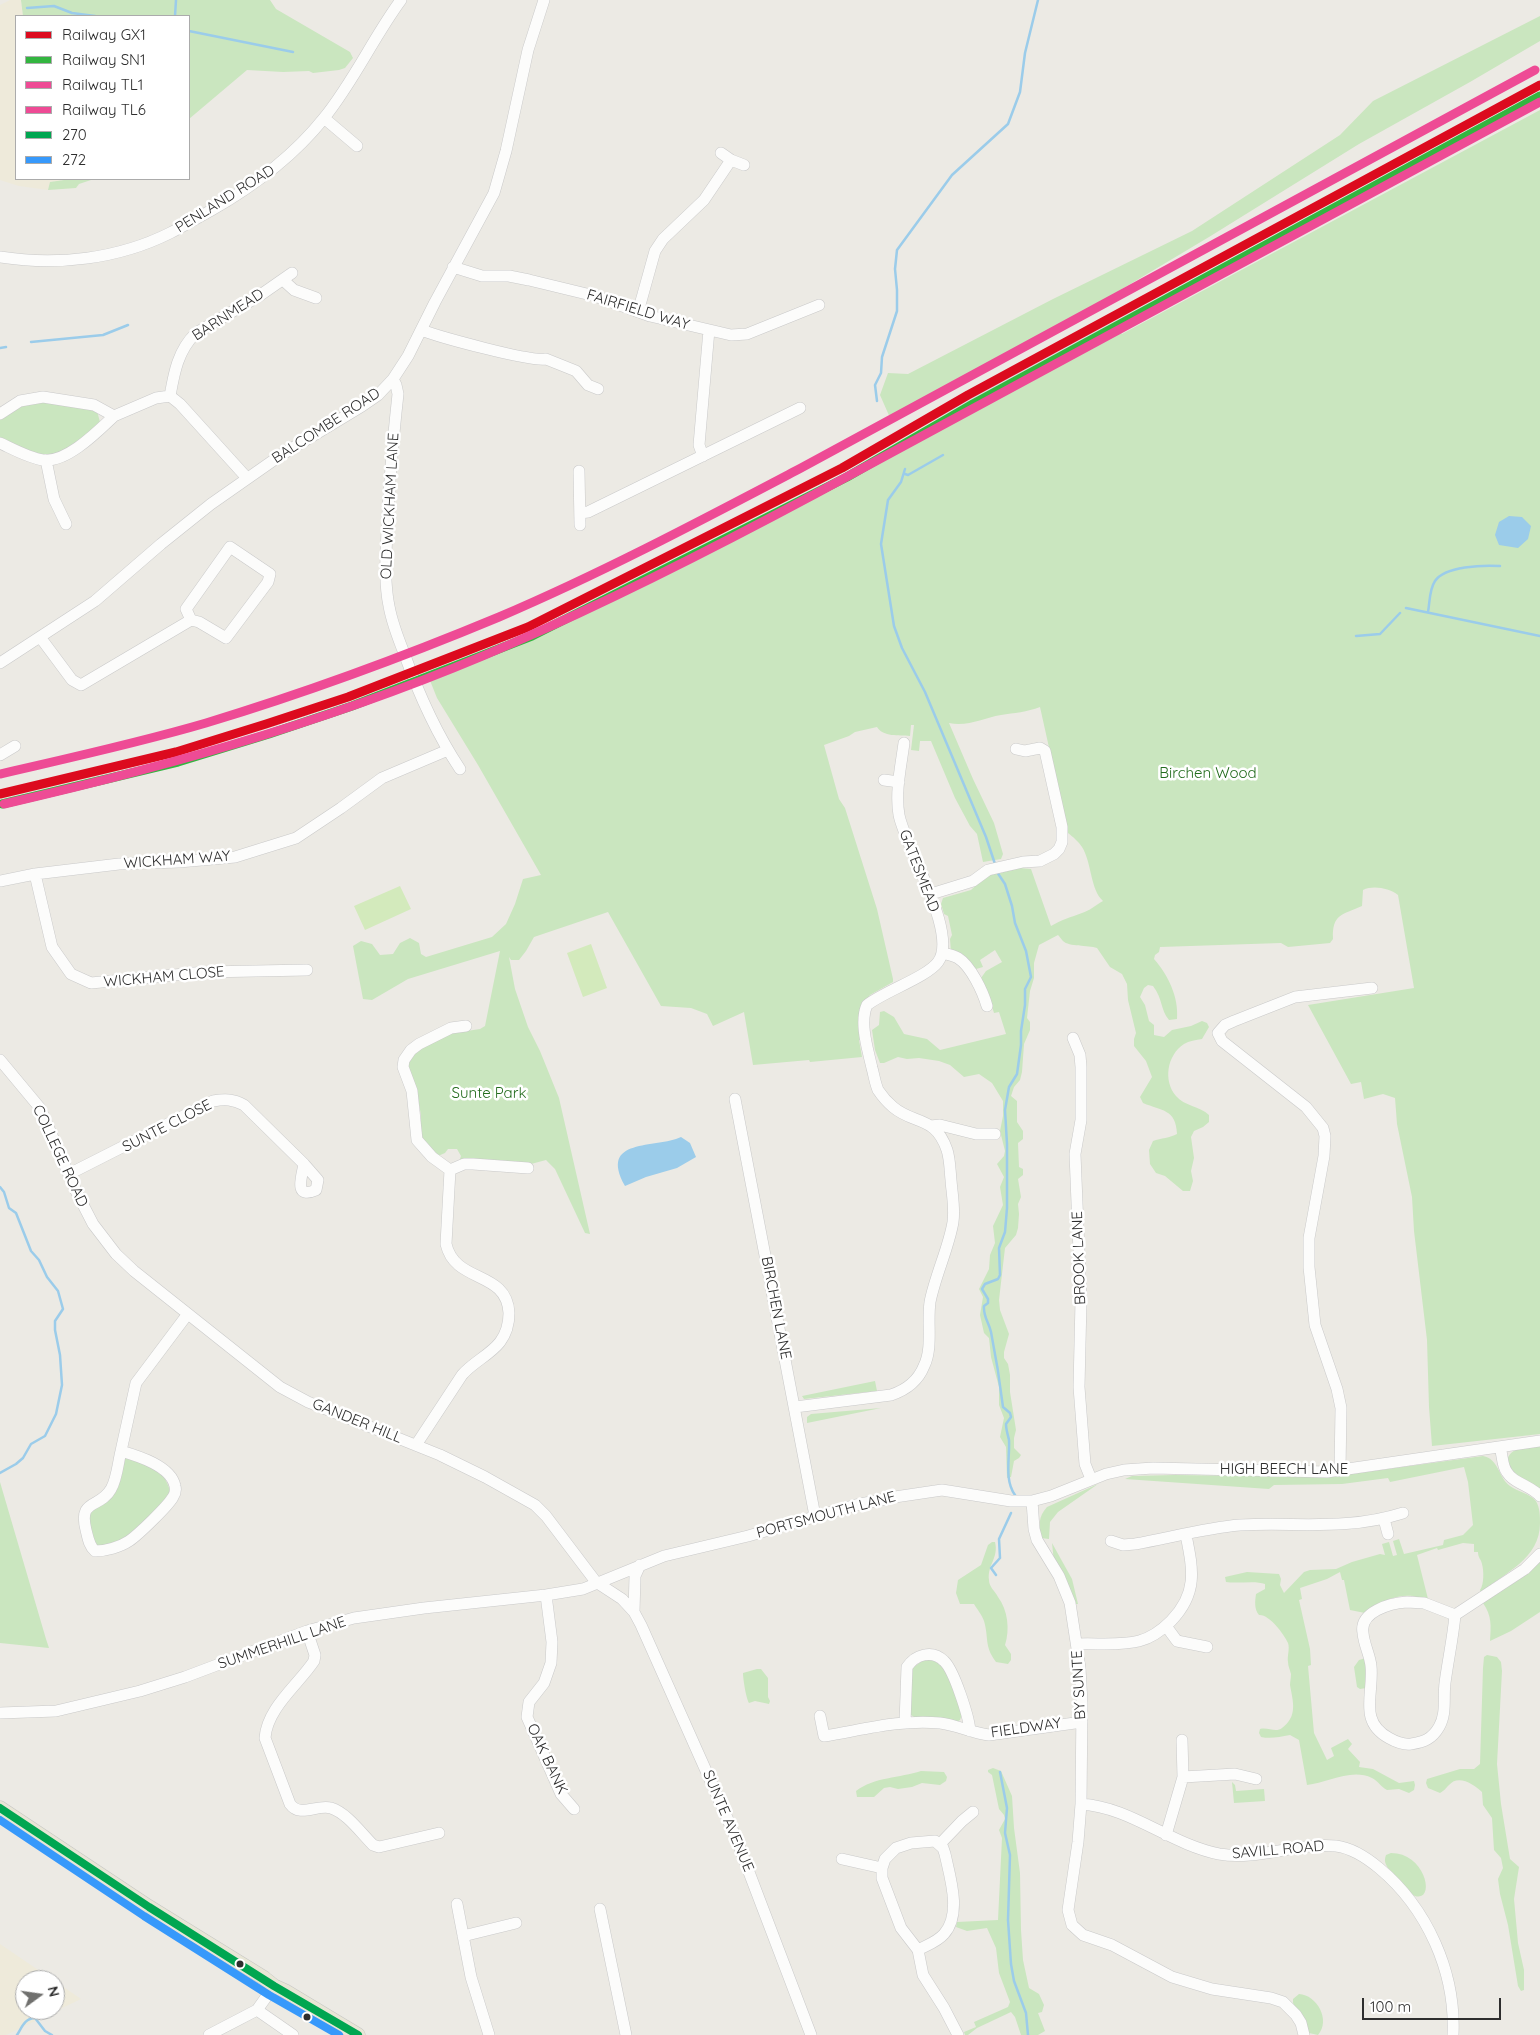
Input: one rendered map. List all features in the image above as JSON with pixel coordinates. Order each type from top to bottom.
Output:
[{"type":"main road","points":[[0,1808],[149,1907],[274,1986],[358,2035]]},
{"type":"street","name":"BALCOMBE ROAD","points":[[0,662],[95,601],[161,544],[247,478],[362,406],[378,395],[393,378],[408,356],[453,267],[487,208],[498,182],[528,50],[544,0]]},
{"type":"street","name":"PENLAND ROAD","points":[[0,257],[37,261],[72,260],[109,254],[138,246],[170,233],[227,201],[274,170],[324,118],[341,95],[398,1]]},
{"type":"street","points":[[324,118],[357,146]]},
{"type":"street","points":[[638,312],[655,251],[663,239],[704,200],[726,157],[744,166]]},
{"type":"street","name":"FAIRFIELD WAY","points":[[453,267],[482,276],[509,276],[595,296],[638,312],[731,335],[747,334],[819,305]]},
{"type":"street","name":"BARNMEAD","points":[[170,396],[179,356],[189,339],[196,332],[259,296],[288,276],[294,290],[316,298]]},
{"type":"street","points":[[421,330],[541,360],[546,358],[576,371],[588,384],[598,389]]},
{"type":"street","points":[[703,456],[699,445],[709,330]]},
{"type":"street","name":"OLD WICKHAM LANE","points":[[393,378],[398,394],[388,501],[386,584],[392,622],[418,694],[460,769]]},
{"type":"street","points":[[0,443],[46,460],[64,455],[86,441],[114,416],[156,398],[170,396],[180,404],[247,478]]},
{"type":"street","points":[[0,414],[20,401],[42,397],[94,405],[114,416]]},
{"type":"street","points":[[579,471],[580,519],[588,512],[800,408]]},
{"type":"street","points":[[46,460],[54,499],[66,524]]},
{"type":"street","points":[[40,637],[72,680],[81,685],[188,615],[230,547],[270,574],[268,582],[226,638],[188,615]]},
{"type":"street","name":"GATESMEAD","points":[[904,743],[898,800],[901,824],[931,894],[942,943],[942,953]]},
{"type":"street","points":[[0,755],[15,746]]},
{"type":"street","points":[[931,894],[973,881],[988,870],[1023,862],[1040,861],[1054,854],[1062,842],[1062,827],[1045,751],[1040,748],[1025,751],[1016,749]]},
{"type":"street","name":"WICKHAM WAY","points":[[0,881],[35,874],[119,864],[235,857],[296,838],[382,778],[448,750]]},
{"type":"street","points":[[884,780],[899,782]]},
{"type":"street","name":"WICKHAM CLOSE","points":[[35,874],[52,947],[70,974],[91,983],[206,972],[307,970]]},
{"type":"street","points":[[795,1407],[876,1399],[901,1392],[911,1385],[922,1371],[928,1354],[930,1302],[953,1215],[946,1148],[931,1126],[924,1121],[901,1113],[886,1102],[881,1094],[869,1059],[863,1020],[867,1005],[934,967],[942,953],[958,958],[963,962],[981,988],[987,1006]]},
{"type":"street","points":[[1340,1470],[1340,1403],[1315,1324],[1309,1266],[1309,1238],[1324,1156],[1325,1136],[1323,1128],[1306,1107],[1222,1040],[1218,1033],[1220,1029],[1234,1020],[1295,997],[1372,988]]},
{"type":"street","points":[[450,1170],[432,1157],[417,1140],[412,1091],[403,1067],[404,1060],[411,1050],[419,1044],[451,1028],[466,1026]]},
{"type":"street","name":"BROOK LANE","points":[[1073,1038],[1080,1055],[1082,1096],[1081,1120],[1075,1154],[1081,1301],[1080,1387],[1085,1464],[1091,1479]]},
{"type":"street","name":"COLLEGE ROAD","points":[[0,1060],[40,1108],[93,1224],[116,1254]]},
{"type":"street","name":"BIRCHEN LANE","points":[[735,1099],[815,1516]]},
{"type":"street","name":"SUNTE CLOSE","points":[[69,1174],[213,1102],[222,1100],[237,1101],[244,1105],[304,1164]]},
{"type":"street","points":[[931,1126],[940,1125],[961,1132],[995,1134]]},
{"type":"street","points":[[946,1148],[961,1132]]},
{"type":"street","points":[[450,1170],[464,1164],[528,1168]]},
{"type":"street","points":[[416,1445],[462,1375],[470,1366],[500,1342],[508,1325],[508,1305],[502,1292],[456,1265],[448,1253],[446,1244],[450,1170]]},
{"type":"street","name":"GANDER HILL","points":[[116,1254],[187,1315],[280,1387],[308,1402],[416,1445],[486,1477],[535,1505],[546,1516],[596,1582]]},
{"type":"street","points":[[121,1451],[151,1461],[172,1479],[175,1485],[175,1492],[167,1504],[127,1542],[108,1550],[95,1551],[89,1543],[83,1519],[84,1513],[87,1508],[112,1488],[136,1383],[187,1315]]},
{"type":"street","name":"HIGH BEECH LANE","points":[[1060,1492],[1106,1474],[1138,1468],[1296,1472],[1340,1470],[1540,1441]]},
{"type":"street","points":[[1500,1447],[1506,1472],[1518,1482],[1533,1489],[1540,1496]]},
{"type":"street","name":"PORTSMOUTH LANE","points":[[596,1582],[664,1556],[895,1497],[942,1490],[1011,1501],[1032,1501],[1060,1492]]},
{"type":"street","name":"BY SUNTE","points":[[1032,1501],[1034,1529],[1037,1540],[1065,1588],[1070,1603],[1077,1644],[1082,1722],[1081,1804],[1068,1910],[1072,1925],[1083,1935],[1112,1945],[1160,1972],[1182,1981],[1223,1992],[1271,1998],[1283,2002],[1296,2015],[1301,2023],[1304,2035]]},
{"type":"street","points":[[1111,1541],[1123,1545],[1135,1544],[1241,1525],[1340,1526],[1384,1519],[1403,1513]]},
{"type":"street","points":[[1384,1519],[1388,1534]]},
{"type":"street","points":[[1077,1644],[1139,1641],[1150,1637],[1166,1626],[1185,1604],[1190,1592],[1192,1568],[1186,1535]]},
{"type":"street","points":[[1455,1615],[1525,1569],[1540,1554]]},
{"type":"street","name":"SUNTE AVENUE","points":[[634,1612],[635,1576],[640,1565]]},
{"type":"street","name":"SUMMERHILL LANE","points":[[0,1713],[56,1712],[140,1691],[185,1677],[307,1631],[354,1618],[424,1608],[546,1595],[582,1589],[596,1582]]},
{"type":"street","name":"SUNTE AVENUE","points":[[596,1582],[622,1599],[634,1612],[736,1838],[811,2035]]},
{"type":"street","name":"OAK BANK","points":[[546,1595],[552,1642],[552,1663],[544,1683],[529,1702],[527,1717],[561,1794],[574,1809]]},
{"type":"street","points":[[1395,1603],[1424,1603],[1455,1615],[1452,1650],[1444,1686],[1445,1704],[1439,1727],[1432,1737],[1427,1740],[1407,1744],[1396,1742],[1376,1729],[1371,1719],[1369,1708],[1371,1666],[1362,1625],[1371,1614],[1395,1603]]},
{"type":"street","points":[[1166,1626],[1178,1641],[1207,1647]]},
{"type":"street","points":[[307,1631],[315,1655],[314,1661],[271,1716],[266,1727],[265,1738],[292,1808],[301,1811],[318,1807],[333,1808],[342,1813],[373,1845],[379,1847],[439,1833]]},
{"type":"street","name":"FIELDWAY","points":[[905,1723],[907,1667],[916,1658],[930,1654],[939,1656],[950,1669],[967,1716],[970,1731]]},
{"type":"street","name":"FIELDWAY","points":[[820,1716],[824,1736],[905,1723],[949,1724],[978,1734],[999,1735],[1065,1723],[1082,1722]]},
{"type":"street","points":[[1166,1835],[1183,1777],[1182,1740]]},
{"type":"street","points":[[1183,1777],[1235,1774],[1256,1779]]},
{"type":"street","name":"SAVILL ROAD","points":[[1081,1804],[1111,1809],[1166,1835],[1206,1851],[1237,1856],[1337,1846],[1349,1849],[1373,1863],[1408,1896],[1423,1918],[1432,1937],[1450,1989],[1453,2035]]},
{"type":"street","points":[[940,1844],[973,1812]]},
{"type":"street","points":[[918,1950],[937,1940],[945,1933],[952,1918],[950,1880],[946,1854],[940,1844],[929,1841],[911,1843],[896,1848],[885,1859],[882,1868],[882,1878],[901,1928],[918,1950],[923,1975],[944,2008],[958,2035]]},
{"type":"street","points":[[842,1858],[882,1868]]},
{"type":"street","points":[[456,1904],[471,1977],[489,2035]]},
{"type":"street","points":[[600,1909],[626,2035]]},
{"type":"street","points":[[463,1936],[516,1923]]},
{"type":"street","points":[[209,2035],[257,2010],[274,1986]]},
{"type":"street","points":[[257,2010],[293,2035]]},
{"type":"shaded area","points":[[10,0],[21,0],[23,15],[15,15],[15,180],[64,180],[50,182],[48,190],[19,186],[0,180],[0,5]]},
{"type":"shaded area","points":[[0,1944],[38,1970],[15,1970],[15,2020],[37,2020],[6,2035],[0,2035]]},
{"type":"shaded area","points":[[65,1988],[81,1999],[65,2007]]},
{"type":"green space","points":[[21,0],[270,0],[276,9],[350,52],[353,58],[345,68],[313,73],[309,71],[247,70],[190,118],[190,15],[23,15]]},
{"type":"green space","points":[[1540,16],[1540,41],[1359,144],[1050,332],[891,420],[880,395],[888,373],[908,374],[1053,299],[1192,231],[1340,135],[1373,101]]},
{"type":"green space","points":[[1540,110],[1540,1434],[1432,1446],[1427,1340],[1414,1231],[1412,1197],[1397,1124],[1395,1098],[1383,1094],[1364,1099],[1361,1082],[1351,1084],[1308,1005],[1414,988],[1398,895],[1386,889],[1367,888],[1363,890],[1362,906],[1340,916],[1336,920],[1333,939],[1330,943],[1288,947],[1281,943],[1160,947],[1159,952],[1155,955],[1154,959],[1172,987],[1177,1019],[1169,1020],[1153,986],[1148,985],[1144,988],[1140,997],[1145,1005],[1149,1021],[1154,1025],[1154,1035],[1164,1037],[1172,1030],[1191,1026],[1202,1021],[1207,1023],[1209,1027],[1202,1039],[1188,1042],[1178,1049],[1171,1061],[1168,1076],[1172,1090],[1179,1099],[1209,1115],[1209,1122],[1194,1131],[1191,1137],[1194,1158],[1191,1171],[1193,1181],[1190,1191],[1183,1191],[1165,1176],[1156,1173],[1150,1164],[1149,1150],[1153,1141],[1177,1134],[1176,1126],[1171,1115],[1143,1103],[1140,1097],[1152,1077],[1146,1061],[1134,1046],[1136,1033],[1128,1000],[1127,984],[1122,974],[1110,967],[1097,948],[1066,943],[1058,935],[1039,945],[1034,963],[1034,978],[1030,991],[1027,1018],[1030,1022],[1030,1030],[1024,1044],[1020,1080],[1014,1087],[1011,1096],[1017,1101],[1017,1122],[1023,1131],[1023,1139],[1018,1143],[1019,1167],[1023,1169],[1023,1175],[1018,1179],[1021,1197],[1018,1204],[1018,1228],[1016,1235],[1005,1248],[999,1300],[1000,1310],[1009,1334],[1004,1358],[1008,1364],[1010,1375],[1010,1392],[1016,1430],[1014,1448],[1021,1455],[1014,1461],[1011,1477],[1007,1478],[1006,1447],[1000,1437],[1004,1418],[999,1405],[999,1387],[991,1357],[989,1338],[984,1333],[980,1315],[983,1297],[979,1289],[989,1269],[990,1255],[995,1243],[993,1226],[1003,1205],[1000,1187],[1004,1177],[997,1164],[1004,1156],[1005,1151],[1000,1131],[1003,1101],[992,1083],[979,1074],[964,1077],[950,1065],[939,1061],[898,1057],[880,1063],[875,1050],[872,1030],[879,1025],[880,1012],[884,1011],[894,1017],[904,1034],[927,1039],[940,1050],[1006,1034],[999,1012],[994,1013],[981,978],[986,971],[1002,962],[995,950],[980,960],[983,967],[976,969],[951,952],[950,939],[952,935],[948,916],[944,914],[941,904],[943,898],[971,890],[986,876],[1020,868],[1031,869],[1051,926],[1087,911],[1103,901],[1093,883],[1088,861],[1082,847],[1068,833],[1040,707],[969,723],[949,723],[994,823],[1003,854],[1001,859],[983,862],[977,834],[970,826],[955,798],[931,741],[920,741],[919,751],[911,750],[914,725],[911,725],[910,736],[887,734],[877,727],[855,732],[824,745],[839,799],[845,808],[877,909],[893,979],[893,982],[870,995],[859,1010],[861,1039],[859,1040],[862,1057],[753,1065],[744,1012],[713,1026],[707,1014],[691,1008],[661,1006],[608,912],[534,937],[519,960],[511,960],[509,957],[515,989],[528,1027],[559,1098],[590,1234],[585,1233],[555,1169],[546,1160],[531,1164],[459,1162],[461,1156],[457,1149],[448,1149],[445,1153],[438,1156],[422,1139],[420,1131],[421,1115],[415,1084],[409,1071],[408,1063],[418,1049],[447,1034],[480,1029],[485,1026],[500,951],[408,979],[372,1000],[363,999],[353,946],[361,941],[372,944],[380,955],[393,954],[400,943],[410,938],[419,943],[421,954],[426,957],[492,937],[506,924],[523,879],[541,875],[437,698],[429,678],[551,626],[682,561],[922,435],[1117,328],[1122,334]]},
{"type":"green space","points":[[91,180],[79,184],[76,188],[48,190],[50,182]]},
{"type":"green space","points":[[26,402],[60,402],[97,411],[100,422],[96,428],[66,449],[52,454],[34,454],[0,439],[0,418]]},
{"type":"green space","points":[[400,886],[411,909],[365,930],[354,906]]},
{"type":"green space","points":[[591,944],[607,988],[583,997],[567,953]]},
{"type":"green space","points":[[875,1381],[877,1391],[804,1399],[802,1396]]},
{"type":"green space","points":[[881,1408],[807,1423],[807,1417],[811,1414]]},
{"type":"green space","points":[[1540,1446],[1540,1490],[1513,1473],[1507,1462],[1508,1457],[1515,1450]]},
{"type":"green space","points":[[1483,1456],[1495,1464],[1510,1486],[1536,1501],[1539,1509],[1540,1523],[1534,1546],[1528,1555],[1520,1564],[1481,1593],[1483,1581],[1482,1562],[1478,1552],[1474,1552],[1474,1544],[1463,1543],[1438,1550],[1437,1548],[1417,1555],[1428,1599],[1399,1596],[1381,1603],[1365,1613],[1350,1610],[1344,1580],[1342,1580],[1340,1572],[1327,1579],[1300,1588],[1302,1599],[1299,1600],[1310,1649],[1311,1665],[1308,1666],[1314,1733],[1327,1760],[1334,1756],[1331,1748],[1348,1739],[1352,1744],[1348,1749],[1360,1762],[1359,1767],[1373,1769],[1399,1783],[1414,1781],[1415,1785],[1414,1790],[1409,1793],[1399,1789],[1387,1790],[1372,1778],[1364,1775],[1347,1775],[1307,1785],[1299,1740],[1290,1735],[1272,1738],[1261,1737],[1259,1733],[1260,1729],[1277,1730],[1282,1728],[1290,1719],[1293,1708],[1290,1685],[1291,1674],[1288,1664],[1288,1643],[1276,1625],[1257,1613],[1256,1594],[1265,1589],[1265,1584],[1256,1582],[1226,1582],[1225,1577],[1247,1572],[1279,1574],[1281,1579],[1280,1585],[1284,1593],[1304,1572],[1336,1569],[1380,1554],[1385,1555],[1382,1544],[1389,1542],[1393,1556],[1397,1555],[1393,1541],[1399,1539],[1404,1554],[1443,1545],[1444,1540],[1463,1535],[1473,1525],[1468,1482],[1464,1467],[1390,1482],[1388,1478],[1342,1484],[1274,1485],[1269,1489],[1125,1479],[1132,1476],[1174,1475],[1329,1477]]},
{"type":"green space","points":[[127,1457],[155,1468],[165,1479],[171,1494],[128,1538],[104,1548],[94,1545],[86,1515],[115,1492],[123,1460]]},
{"type":"green space","points":[[0,1482],[46,1639],[49,1648],[0,1643]]},
{"type":"green space","points":[[1098,1484],[1058,1512],[1050,1522],[1049,1539],[1041,1538],[1040,1521],[1047,1507]]},
{"type":"green space","points":[[995,1542],[996,1548],[989,1582],[1006,1614],[1008,1627],[1005,1645],[1011,1654],[1011,1660],[1008,1664],[996,1662],[988,1646],[981,1614],[974,1604],[960,1604],[956,1593],[958,1580],[981,1565],[988,1545]]},
{"type":"green space","points":[[1052,1543],[1072,1579],[1078,1604],[1075,1604],[1054,1562]]},
{"type":"green space","points":[[1540,1561],[1540,1612],[1511,1631],[1490,1641],[1491,1626],[1483,1603]]},
{"type":"green space","points":[[1487,1655],[1497,1657],[1501,1662],[1502,1671],[1497,1764],[1510,1859],[1519,1867],[1514,1899],[1518,1943],[1524,1970],[1524,1990],[1521,1991],[1518,1986],[1508,1925],[1500,1894],[1498,1879],[1503,1868],[1501,1858],[1494,1850],[1492,1818],[1483,1805],[1482,1792],[1470,1783],[1461,1780],[1453,1782],[1440,1793],[1428,1788],[1426,1783],[1427,1779],[1460,1769],[1474,1769],[1480,1764],[1483,1668],[1484,1657]]},
{"type":"green space","points":[[1366,1658],[1366,1688],[1360,1689],[1357,1687],[1354,1667],[1359,1660]]},
{"type":"green space","points":[[928,1659],[942,1666],[951,1681],[962,1714],[957,1722],[914,1717],[911,1715],[910,1670]]},
{"type":"green space","points":[[761,1669],[768,1678],[769,1704],[755,1701],[749,1703],[748,1701],[743,1673]]},
{"type":"green space","points":[[993,1768],[1001,1771],[1012,1796],[1020,1873],[1023,1960],[1029,1988],[1039,1994],[1044,2005],[1042,2012],[1038,2013],[1045,2031],[1038,2035],[1021,2035],[1015,2017],[1011,2012],[977,2028],[968,2035],[965,2035],[964,2032],[976,2027],[974,2022],[1008,2007],[1010,2002],[999,1973],[996,1948],[987,1928],[967,1931],[956,1927],[957,1922],[998,1920],[1002,1838],[999,1830],[1005,1819],[999,1809],[992,1775],[988,1772],[988,1770]]},
{"type":"green space","points":[[921,1771],[944,1772],[947,1777],[946,1781],[940,1785],[922,1783],[898,1789],[884,1788],[874,1797],[857,1797],[856,1791],[863,1786],[879,1780]]},
{"type":"green space","points":[[1232,1782],[1235,1785],[1236,1791],[1264,1789],[1265,1801],[1234,1803]]},
{"type":"green space","points":[[1391,1853],[1403,1855],[1420,1868],[1426,1885],[1425,1892],[1421,1896],[1412,1894],[1388,1868],[1385,1857]]},
{"type":"green space","points":[[1299,1994],[1306,1995],[1320,2009],[1323,2022],[1322,2029],[1318,2035],[1309,2033],[1293,2003],[1293,1999]]},
{"type":"water","points":[[1509,516],[1522,517],[1531,526],[1528,539],[1518,548],[1499,545],[1495,535],[1499,522]]},
{"type":"water","points":[[681,1137],[690,1143],[696,1157],[677,1168],[646,1177],[625,1186],[619,1170],[619,1159],[624,1152]]},
{"type":"waterway","points":[[175,15],[176,0]]},
{"type":"waterway","points":[[877,401],[875,385],[881,373],[882,357],[897,311],[895,269],[897,250],[952,175],[1008,124],[1020,92],[1025,53],[1038,0]]},
{"type":"waterway","points":[[27,8],[54,6],[72,13],[87,15]]},
{"type":"waterway","points":[[190,31],[293,52]]},
{"type":"waterway","points":[[31,342],[103,335],[128,325]]},
{"type":"waterway","points":[[0,348],[6,347]]},
{"type":"waterway","points":[[905,474],[908,475],[943,455]]},
{"type":"waterway","points":[[905,469],[901,482],[888,500],[881,544],[894,626],[902,648],[925,692],[986,837],[995,864]]},
{"type":"waterway","points":[[1428,612],[1432,588],[1440,576],[1455,569],[1500,566]]},
{"type":"waterway","points":[[1406,608],[1540,636]]},
{"type":"waterway","points":[[1356,636],[1380,634],[1400,613]]},
{"type":"waterway","points":[[997,872],[1005,884],[1015,923],[1026,951],[1031,977],[1025,989],[1017,1074],[1009,1087],[1005,1110],[1007,1208],[1005,1232],[999,1248],[1000,1275],[998,1279],[985,1284],[982,1289],[988,1299],[988,1303],[984,1306],[984,1313],[991,1332],[1003,1407],[1010,1413],[1011,1417],[1006,1424],[1009,1440],[1009,1476],[1015,1495]]},
{"type":"waterway","points":[[0,1187],[4,1192],[9,1208],[16,1213],[31,1251],[39,1260],[47,1277],[58,1291],[63,1309],[55,1321],[62,1385],[56,1414],[45,1436],[31,1444],[23,1458],[16,1464],[0,1473]]},
{"type":"waterway","points":[[996,1575],[991,1568],[1000,1558],[999,1539],[1011,1513]]},
{"type":"waterway","points":[[1000,1772],[1007,1808],[1005,1833],[1010,1855],[1008,1920],[1011,1964],[1014,1981],[1026,2013],[1028,2035]]},
{"type":"waterway","points":[[17,2035],[26,2021],[32,2018],[35,2018],[45,2031],[52,2035]]},
{"type":"railway","points":[[842,468],[1540,95]]},
{"type":"rail line","name":"TL1","points":[[0,774],[206,723],[317,687],[390,660],[463,632],[537,600],[652,546],[801,468],[1535,70]]},
{"type":"rail line","name":"GX1","points":[[0,794],[176,752],[266,724],[348,697],[528,627],[842,468],[968,395],[1540,85]]},
{"type":"rail line","name":"SN1","points":[[2,804],[178,762],[269,734],[352,706],[532,636],[847,477],[973,404],[1540,96]]},
{"type":"rail line","name":"TL6","points":[[4,804],[134,772],[263,736],[389,693],[451,669],[551,626],[666,572],[778,514],[1540,102]]},
{"type":"transit line","name":"270","points":[[0,1808],[149,1907],[274,1986],[358,2035]]},
{"type":"transit line","name":"272","points":[[0,1820],[144,1916],[269,1995],[339,2035]]},
{"type":"park label","name":"Birchen Wood","points":[[1208,773]]},
{"type":"park label","name":"Sunte Park","points":[[489,1093]]}]
